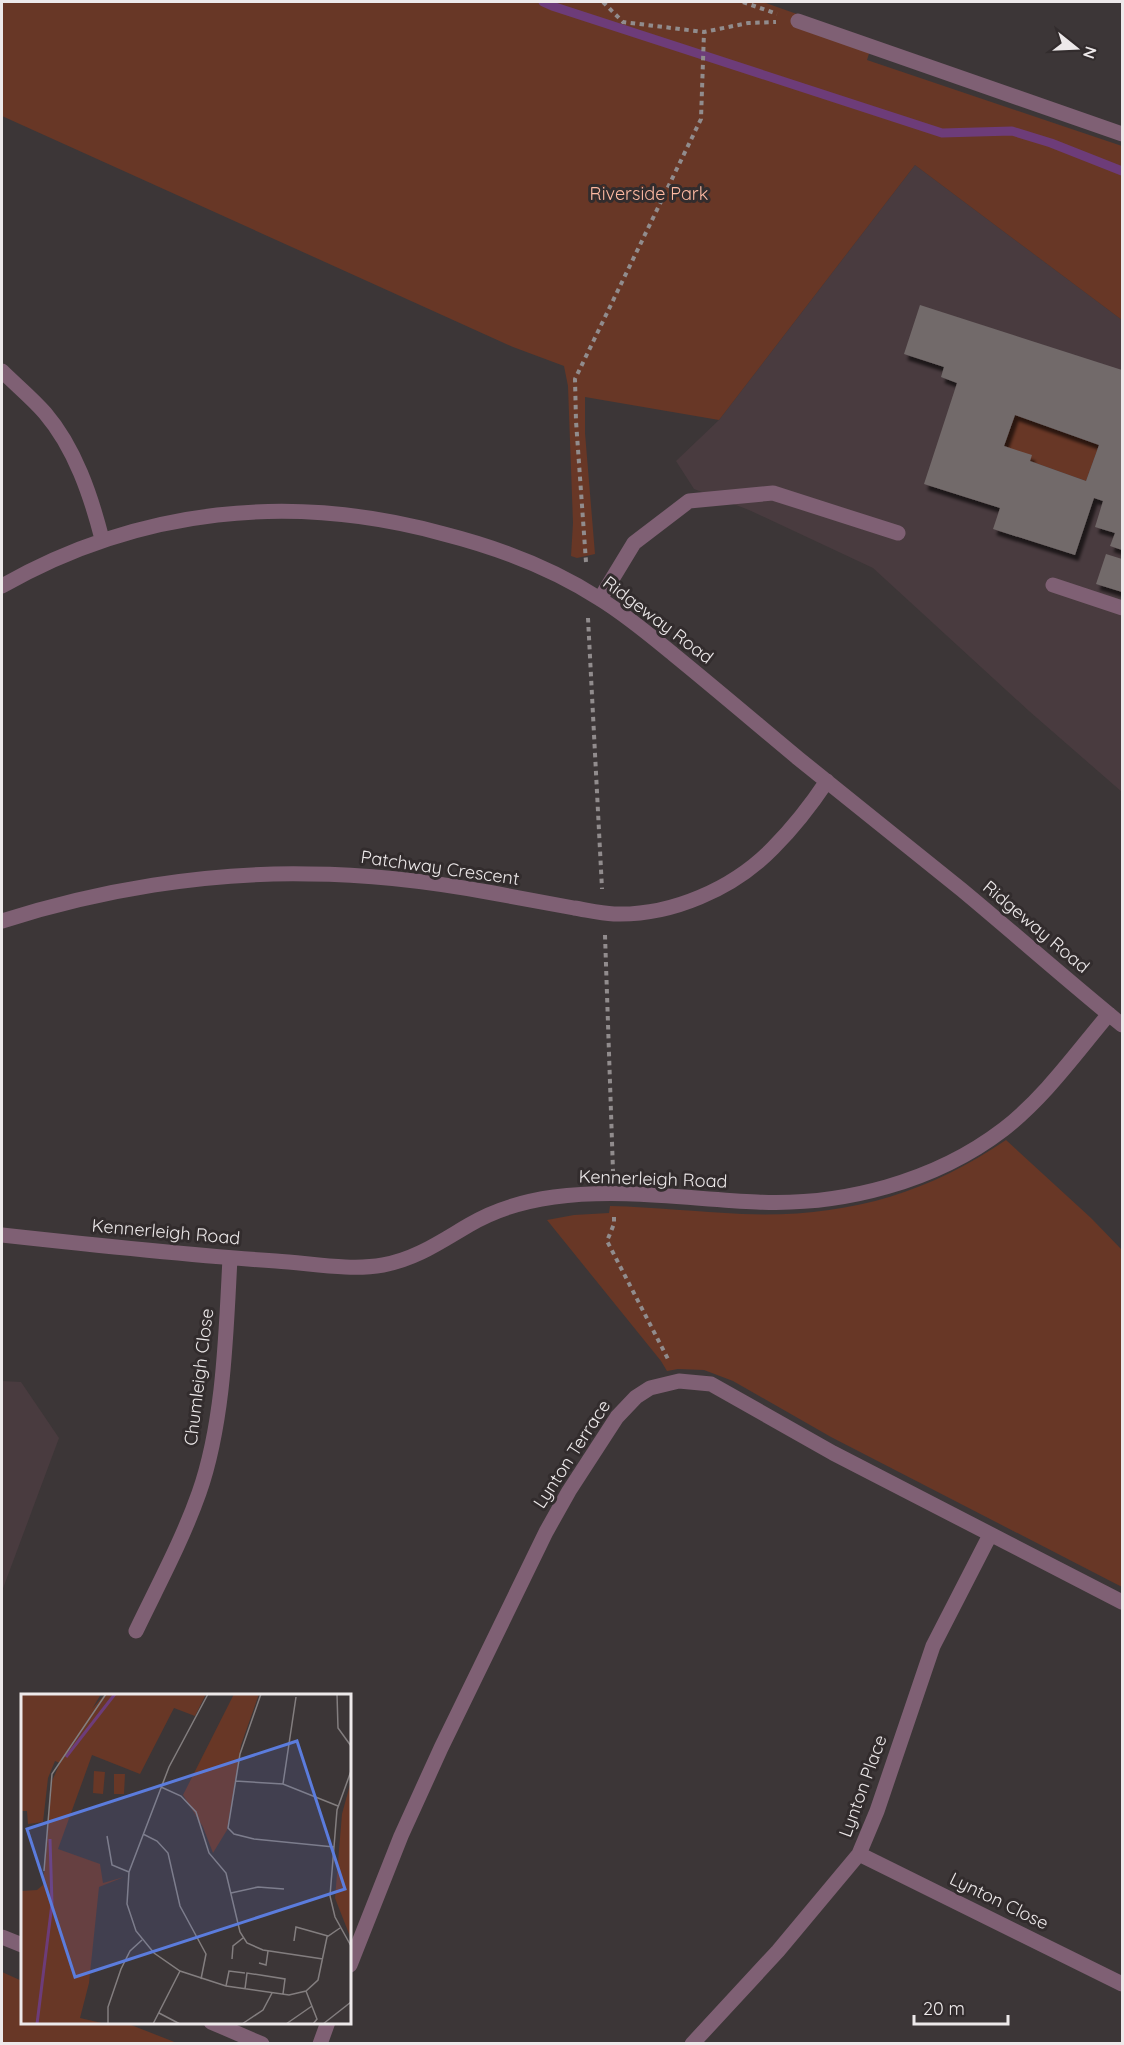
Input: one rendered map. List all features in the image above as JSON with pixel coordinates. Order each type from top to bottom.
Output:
[{"type":"street","points":[[798,21],[1122,134]]},
{"type":"street","points":[[2,371],[45,414],[59,433],[74,460],[102,539]]},
{"type":"street","points":[[593,595],[634,543],[689,501],[773,493],[898,533]]},
{"type":"street","name":"Ridgeway Road","points":[[2,586],[29,570],[102,539],[178,519],[208,515],[270,511],[334,513],[387,520],[503,551],[593,595],[657,641],[964,892],[1122,1025]]},
{"type":"street","points":[[1053,585],[1122,608]]},
{"type":"street","name":"Patchway Crescent","points":[[2,921],[89,897],[192,880],[308,874],[421,882],[604,913],[640,914],[692,900],[727,883],[751,867],[772,849],[827,781]]},
{"type":"street","name":"Kennerleigh Road","points":[[2,1235],[230,1258],[378,1266],[402,1262],[426,1252],[469,1225],[502,1210],[553,1197],[614,1194],[760,1203],[828,1200],[862,1194],[934,1169],[971,1150],[1004,1129],[1037,1099],[1109,1014]]},
{"type":"street","name":"Chumleigh Close","points":[[136,1631],[183,1534],[200,1492],[217,1415],[230,1258]]},
{"type":"street","name":"Lynton Terrace","points":[[351,1962],[401,1836],[546,1532],[569,1491],[627,1405],[650,1388],[679,1381],[711,1384],[833,1453],[1122,1602]]},
{"type":"street","name":"Lynton Place","points":[[692,2043],[778,1951],[859,1854],[877,1811],[933,1646],[990,1535]]},
{"type":"street","name":"Lynton Close","points":[[859,1854],[1122,1984]]},
{"type":"street","points":[[2,1937],[21,1945]]},
{"type":"street","points":[[216,2024],[262,2043]]},
{"type":"street","points":[[320,2043],[327,2024]]},
{"type":"path","points":[[603,2],[623,22],[704,32],[748,24],[798,21]]},
{"type":"path","points":[[743,2],[798,21]]},
{"type":"path","points":[[679,1381],[607,1241],[614,1224],[613,1114],[604,913],[593,744],[593,595],[576,421],[575,379],[701,119],[704,32]]},
{"type":"shaded area","points":[[915,165],[1122,320],[1122,792],[1029,711],[873,568],[749,510],[694,489],[676,461],[719,420]]},
{"type":"shaded area","points":[[2,1381],[21,1382],[59,1438],[2,1591]]},
{"type":"green space","name":"Riverside Park","points":[[2,2],[763,2],[873,41],[867,60],[1122,146],[1122,320],[915,165],[719,420],[585,397],[585,433],[595,554],[577,558],[571,556],[573,523],[568,386],[564,366],[513,347],[2,116]]},
{"type":"green space","points":[[1015,415],[1099,445],[1086,481],[1030,461],[1004,446]]},
{"type":"green space","points":[[1006,1140],[1091,1218],[1122,1250],[1122,1587],[831,1437],[733,1381],[704,1370],[667,1371],[547,1220],[574,1215],[609,1213],[610,1206],[742,1214],[813,1212],[847,1207],[880,1200],[944,1176]]},
{"type":"green space","points":[[2,1972],[21,1981],[21,2024],[129,2024],[177,2043],[2,2043]]},
{"type":"building","points":[[920,305],[1122,370],[1122,550],[1110,546],[1115,533],[1095,527],[1103,501],[1094,498],[1075,555],[993,529],[1000,508],[924,484],[957,383],[941,377],[944,367],[904,354]],"holes":[[[1015,415],[1099,445],[1086,481],[1030,461],[1032,455],[1004,446]]]},
{"type":"building","points":[[1106,554],[1122,559],[1122,592],[1096,584]]},
{"type":"waterway","points":[[543,2],[942,133],[1012,131],[1051,143],[1122,171]]}]
